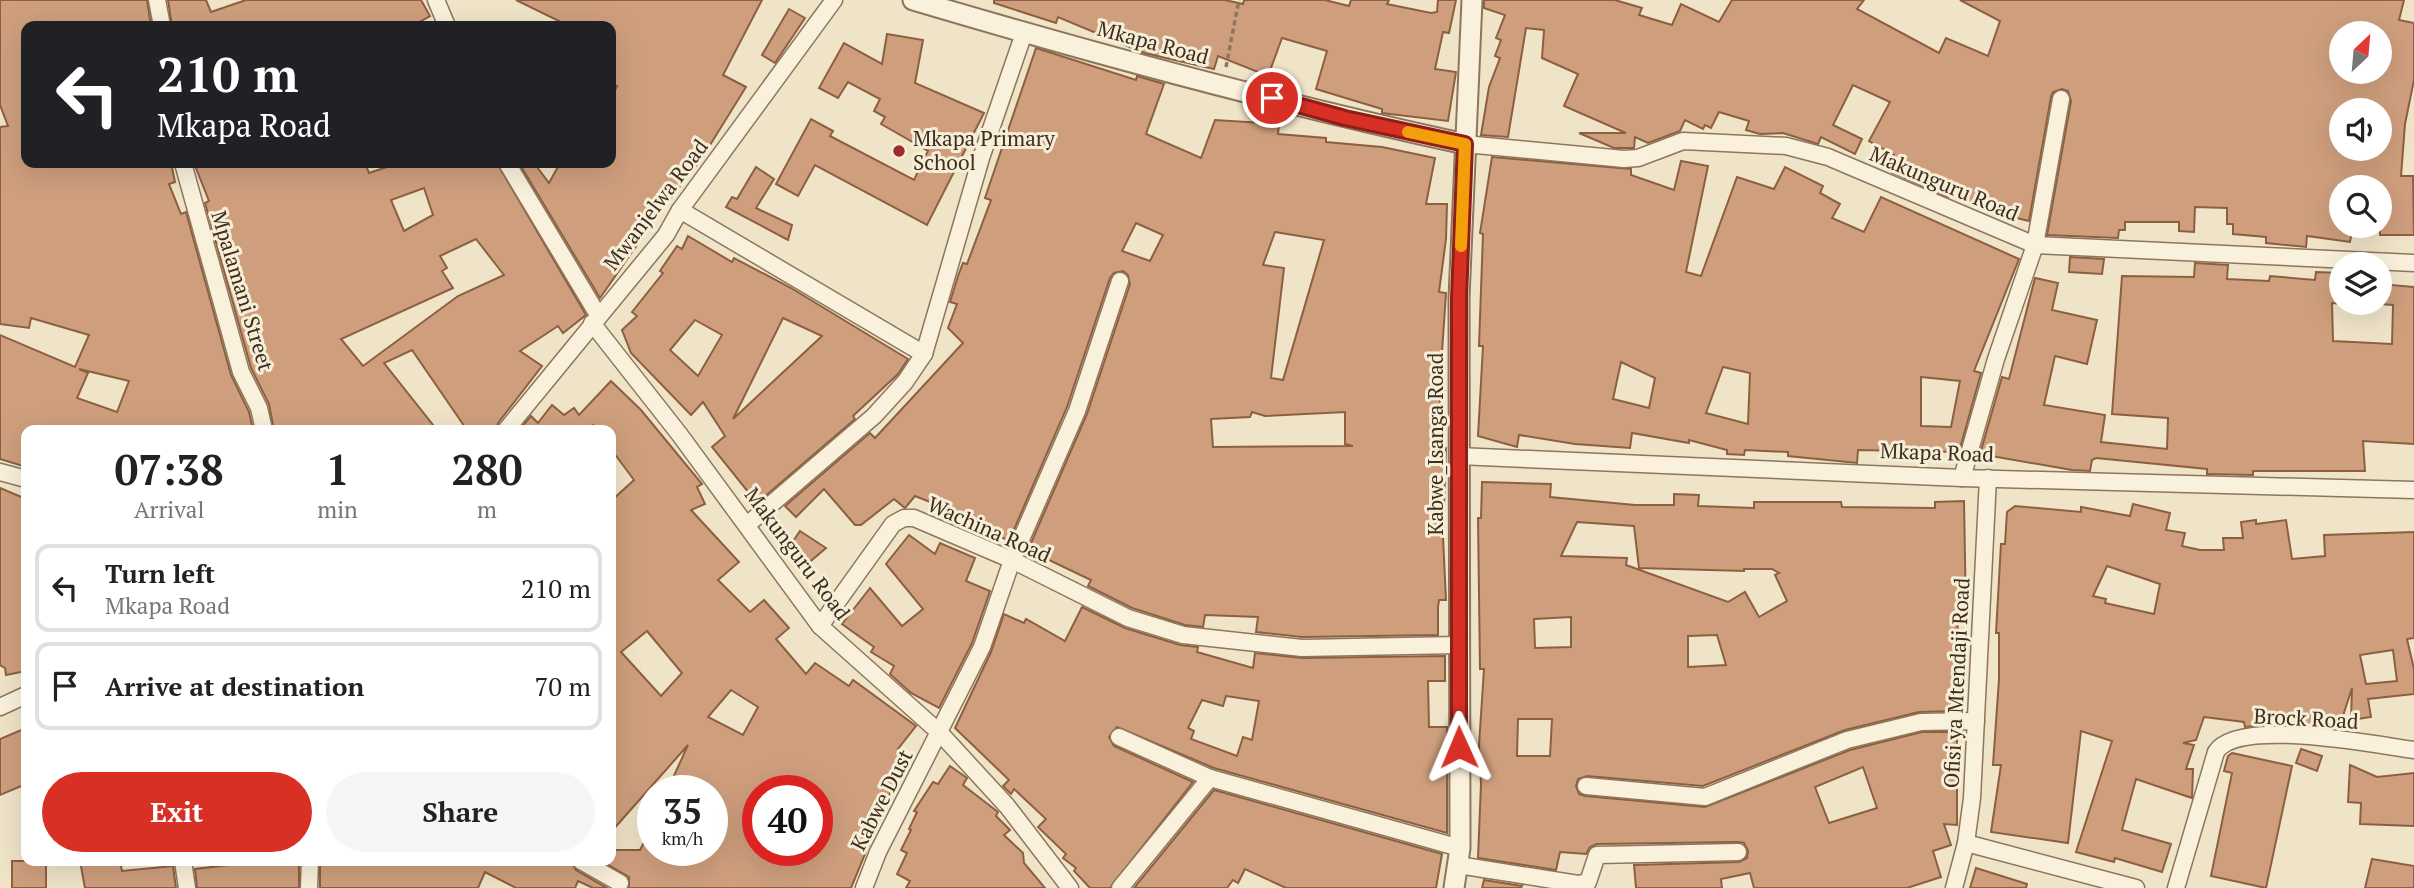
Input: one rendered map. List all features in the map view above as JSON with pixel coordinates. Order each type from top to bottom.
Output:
[{"type":"street","points":[[157,0],[161,21]]},
{"type":"street","points":[[436,0],[445,21]]},
{"type":"street","name":"Mwanjelwa Road","points":[[510,425],[666,235],[680,210],[834,0]]},
{"type":"street","name":"Mkapa Road","points":[[913,0],[1024,33],[1345,118],[1465,144]]},
{"type":"street","name":"Kabwe_Isanga Road","points":[[1454,888],[1459,857],[1459,298],[1472,0]]},
{"type":"street","points":[[747,525],[874,416],[905,382],[924,354],[981,158],[1024,33]]},
{"type":"street","points":[[1962,478],[1996,359],[2035,245],[2061,99]]},
{"type":"street","name":"Makunguru Road","points":[[1465,144],[1624,159],[1638,159],[1682,141],[1696,140],[1808,150],[2035,245],[2414,263]]},
{"type":"street","name":"Mpalamani Street","points":[[184,168],[238,360],[259,408],[263,425]]},
{"type":"street","name":"Makunguru Road","points":[[510,168],[595,319],[820,625],[940,733],[1007,806],[1070,888]]},
{"type":"street","points":[[680,210],[924,354]]},
{"type":"street","name":"Kabwe Dust","points":[[864,888],[878,852],[982,648],[1012,560],[1077,411],[1120,281]]},
{"type":"street","name":"Mkapa Road","points":[[1458,456],[1962,478],[2414,490]]},
{"type":"street","points":[[0,472],[21,478]]},
{"type":"street","name":"Ofisi ya Mtendaji Road","points":[[1954,888],[1966,843],[1972,799],[1988,478]]},
{"type":"street","name":"Wachina Road","points":[[820,625],[892,524],[904,517],[914,518],[1012,560],[1128,618],[1183,635],[1302,648],[1458,645]]},
{"type":"street","points":[[0,707],[21,697]]},
{"type":"street","points":[[1586,786],[1705,797],[1847,740],[1921,722],[1976,721]]},
{"type":"street","name":"Brock Road","points":[[2176,888],[2216,752],[2229,740],[2275,736],[2319,737],[2414,750]]},
{"type":"street","points":[[1119,737],[1210,778],[1459,857],[1578,884],[1588,882],[1597,855],[1738,852]]},
{"type":"street","points":[[1120,888],[1210,778]]},
{"type":"street","points":[[1966,843],[2136,888]]},
{"type":"street","points":[[184,866],[187,888]]},
{"type":"street","points":[[309,888],[310,866]]},
{"type":"street","points":[[590,866],[620,883]]},
{"type":"path","points":[[1222,85],[1239,0]]},
{"type":"building","points":[[0,0],[147,0],[150,21],[21,21],[21,168],[172,168],[175,182],[169,184],[181,214],[186,212],[231,375],[249,412],[252,425],[21,425],[21,465],[0,459],[0,335],[75,367],[89,335],[31,318],[29,328],[0,324],[0,127],[8,126],[0,105]],"holes":[[[79,369],[129,381],[117,412],[77,398],[88,373]]]},
{"type":"building","points":[[168,0],[206,0],[211,12],[246,0],[421,0],[430,16],[421,21],[171,21]]},
{"type":"building","points":[[516,0],[762,0],[723,75],[746,87],[702,158],[660,212],[600,298],[522,168],[538,168],[549,183],[557,168],[616,168],[616,21],[559,21]]},
{"type":"building","points":[[994,0],[1225,0],[1243,4],[1244,0],[1325,0],[1349,6],[1351,0],[1389,0],[1387,4],[1431,13],[1437,12],[1438,0],[1456,0],[1449,33],[1443,32],[1435,69],[1456,72],[1448,121],[1382,113],[1382,109],[1316,89],[1327,51],[1282,38],[1268,76],[1218,56],[1214,69],[1144,53],[1058,17],[1056,23],[994,3]]},
{"type":"building","points":[[1484,0],[1615,0],[1642,8],[1639,15],[1672,25],[1681,4],[1719,22],[1732,0],[1864,0],[1857,9],[1939,53],[1946,38],[1988,56],[2000,21],[1960,0],[2404,0],[2399,20],[2414,23],[2414,80],[2405,124],[2401,176],[2413,176],[2414,235],[2392,235],[2392,175],[2329,175],[2329,238],[2351,238],[2350,242],[2307,236],[2306,247],[2266,243],[2266,237],[2233,234],[2233,224],[2227,224],[2227,208],[2195,207],[2194,232],[2179,231],[2179,222],[2125,222],[2125,230],[2119,230],[2118,238],[2047,235],[2071,101],[2068,91],[2062,89],[2053,92],[2051,97],[2029,221],[1987,211],[1950,192],[1948,197],[1893,173],[1887,168],[1894,155],[1869,141],[1890,102],[1853,85],[1833,125],[1862,139],[1855,154],[1821,137],[1818,144],[1783,133],[1760,134],[1746,130],[1749,121],[1719,112],[1711,128],[1705,125],[1703,129],[1685,120],[1680,131],[1648,143],[1635,137],[1634,148],[1614,148],[1579,133],[1626,133],[1564,106],[1578,74],[1542,58],[1544,30],[1526,28],[1508,137],[1481,135],[1489,87],[1500,58],[1495,56],[1501,40],[1496,38],[1505,15],[1484,8]]},
{"type":"building","points":[[789,9],[805,18],[775,63],[762,55]]},
{"type":"building","points":[[887,34],[923,40],[915,83],[984,113],[927,225],[815,165],[798,196],[776,184],[811,119],[833,131],[830,136],[914,180],[928,151],[881,124],[885,117],[874,111],[880,99],[848,82],[838,98],[819,88],[844,43],[882,64]]},
{"type":"building","points":[[1036,48],[1136,80],[1137,76],[1164,84],[1146,134],[1201,158],[1215,120],[1279,124],[1278,134],[1326,138],[1326,142],[1382,147],[1435,158],[1426,204],[1447,204],[1446,239],[1439,292],[1446,293],[1442,352],[1439,352],[1445,390],[1440,391],[1440,406],[1441,448],[1446,448],[1443,537],[1446,600],[1439,600],[1438,635],[1302,637],[1256,632],[1258,617],[1205,615],[1203,627],[1185,625],[1132,608],[1088,586],[1091,580],[1028,550],[1087,414],[1130,284],[1128,275],[1123,271],[1114,273],[1110,278],[1067,407],[1009,541],[985,529],[985,524],[915,496],[905,508],[894,499],[861,525],[855,525],[824,489],[796,517],[785,506],[870,433],[875,438],[963,343],[948,328],[957,304],[950,302],[963,263],[967,264],[991,200],[985,198]],"holes":[[[1136,223],[1163,235],[1150,261],[1122,251]],[[1275,232],[1324,240],[1283,380],[1271,378],[1284,268],[1263,265]],[[1252,412],[1265,416],[1345,412],[1345,444],[1353,446],[1213,447],[1211,419],[1250,417]]]},
{"type":"building","points":[[1492,157],[1631,169],[1631,175],[1674,190],[1681,161],[1708,166],[1686,272],[1701,276],[1737,177],[1774,189],[1785,167],[1823,186],[1820,193],[1840,204],[1832,218],[1864,232],[1881,197],[2019,259],[1974,371],[1981,373],[1959,452],[1858,450],[1857,463],[1788,456],[1788,452],[1745,450],[1744,455],[1727,454],[1727,450],[1689,440],[1689,443],[1632,433],[1630,448],[1575,444],[1519,435],[1517,447],[1478,436],[1483,346],[1479,346],[1483,234],[1480,233]],"holes":[[[1621,362],[1655,378],[1649,408],[1613,399]],[[1723,367],[1750,373],[1748,424],[1706,413]],[[1921,377],[1960,381],[1951,427],[1921,426]]]},
{"type":"building","points":[[756,167],[774,179],[756,208],[792,225],[788,240],[726,207],[732,197],[737,199]]},
{"type":"building","points":[[196,168],[367,168],[369,173],[384,168],[500,168],[586,315],[563,333],[558,326],[520,351],[542,366],[497,425],[464,425],[412,350],[384,363],[433,425],[273,425],[269,404],[251,368],[205,203],[209,201]],"holes":[[[424,188],[433,215],[404,231],[391,200]],[[476,239],[504,275],[458,296],[363,366],[341,339],[453,288],[442,271],[447,268],[440,256]]]},
{"type":"building","points":[[688,236],[732,262],[734,258],[791,288],[908,359],[898,374],[853,416],[855,419],[757,503],[712,447],[725,436],[703,402],[691,415],[631,353],[622,330],[637,316],[632,312],[663,273],[660,271],[677,246],[682,249]],"holes":[[[783,318],[822,336],[733,419]],[[695,320],[722,335],[698,376],[670,350]]]},
{"type":"building","points":[[2070,257],[2104,259],[2102,274],[2069,272]]},
{"type":"building","points":[[2195,263],[2228,265],[2227,279],[2269,281],[2270,276],[2315,280],[2316,272],[2329,272],[2329,315],[2332,315],[2333,341],[2392,344],[2392,285],[2414,287],[2414,444],[2363,441],[2365,471],[2253,471],[2253,475],[2207,474],[2207,469],[2096,458],[2092,460],[2090,471],[2072,470],[1980,454],[2002,377],[2009,379],[2035,278],[2058,283],[2052,310],[2097,320],[2087,364],[2055,356],[2044,405],[2105,415],[2101,442],[2167,449],[2168,418],[2112,414],[2122,276],[2194,277]]},
{"type":"building","points":[[611,381],[641,410],[702,484],[697,487],[705,504],[691,510],[739,562],[718,580],[750,612],[764,600],[789,628],[776,639],[806,674],[815,663],[849,686],[853,680],[916,726],[898,749],[911,756],[891,791],[851,888],[629,888],[629,877],[610,866],[616,866],[616,850],[637,850],[637,866],[728,866],[728,775],[674,775],[688,745],[661,775],[637,775],[637,803],[616,826],[616,496],[634,480],[616,456],[616,425],[523,425],[531,416],[538,423],[552,405],[564,415],[574,408],[579,415]],"holes":[[[647,631],[682,673],[661,696],[621,652]],[[731,690],[758,707],[743,735],[708,717]]]},
{"type":"building","points":[[1482,482],[1551,484],[1550,497],[1635,505],[1674,505],[1674,494],[1699,495],[1698,506],[1754,508],[1754,502],[1841,502],[1842,507],[1935,508],[1935,502],[1964,501],[1966,616],[1958,616],[1955,711],[1919,712],[1845,730],[1703,786],[1587,776],[1578,779],[1576,786],[1579,794],[1585,796],[1705,807],[1850,750],[1922,732],[1957,732],[1957,825],[1944,824],[1951,845],[1933,851],[1941,877],[1907,888],[1754,888],[1750,873],[1721,879],[1722,888],[1636,888],[1634,865],[1739,862],[1747,858],[1748,851],[1744,843],[1738,842],[1597,844],[1590,847],[1586,854],[1560,852],[1556,870],[1478,858],[1481,784],[1479,745],[1484,669],[1480,669],[1478,518],[1481,518]],"holes":[[[1577,522],[1634,526],[1639,568],[1744,571],[1772,569],[1779,573],[1775,575],[1787,601],[1759,617],[1745,592],[1728,602],[1626,565],[1627,558],[1561,556]],[[1571,617],[1571,647],[1535,648],[1534,619]],[[1717,635],[1726,665],[1688,667],[1688,636]],[[1518,719],[1552,719],[1550,756],[1517,756]],[[1863,767],[1877,808],[1829,823],[1815,787]]]},
{"type":"building","points":[[0,488],[21,497],[21,672],[6,675],[5,668],[0,665]]},
{"type":"building","points":[[2133,504],[2170,513],[2166,530],[2185,533],[2182,546],[2200,550],[2224,550],[2223,538],[2243,538],[2241,522],[2256,520],[2256,524],[2286,520],[2292,559],[2325,556],[2324,535],[2414,532],[2414,638],[2407,639],[2414,669],[2414,694],[2368,699],[2371,717],[2351,720],[2352,688],[2341,722],[2321,727],[2285,723],[2245,727],[2244,722],[2204,717],[2196,740],[2183,743],[2194,745],[2186,769],[2193,769],[2192,798],[2136,779],[2122,830],[2171,844],[2162,872],[2115,858],[2114,862],[2076,852],[2112,741],[2081,731],[2068,843],[1991,832],[2001,765],[1993,765],[1999,679],[1999,633],[1996,633],[2001,544],[2005,544],[2007,512],[2015,506],[2081,512],[2081,507],[2130,516]],"holes":[[[2107,566],[2160,584],[2154,614],[2105,603],[2106,599],[2093,596]],[[2393,650],[2397,681],[2366,684],[2360,655]]]},
{"type":"building","points":[[800,531],[826,548],[806,565],[790,546]]},
{"type":"building","points":[[909,535],[935,554],[940,543],[975,558],[966,581],[990,591],[972,643],[939,708],[911,693],[890,674],[894,666],[871,652],[874,647],[842,624],[870,588],[902,626],[923,609],[886,564]]},
{"type":"building","points":[[1082,607],[1125,628],[1180,645],[1198,647],[1197,652],[1253,668],[1255,653],[1302,658],[1445,656],[1445,681],[1428,681],[1429,727],[1447,727],[1447,833],[1214,768],[1117,727],[1109,737],[1114,746],[1193,782],[1110,888],[1090,888],[1074,871],[1076,868],[1063,858],[1066,854],[1038,827],[1046,819],[1014,789],[1011,794],[1003,786],[1009,780],[955,728],[991,652],[1004,614],[1024,623],[1026,619],[1065,641]],"holes":[[[1226,696],[1259,701],[1252,740],[1243,737],[1237,756],[1191,739],[1194,731],[1188,728],[1202,700],[1223,706]]]},
{"type":"building","points":[[21,730],[21,786],[0,795],[0,739]]},
{"type":"building","points":[[2301,749],[2322,756],[2317,771],[2296,763]]},
{"type":"building","points":[[2232,753],[2292,766],[2266,888],[2211,876],[2232,773],[2224,771],[2228,756]]},
{"type":"building","points":[[2350,765],[2377,777],[2414,773],[2414,826],[2360,824],[2361,803],[2348,802]]},
{"type":"building","points":[[950,766],[967,778],[963,785],[998,812],[996,816],[1010,830],[1004,835],[1023,853],[1024,863],[1045,888],[906,888],[910,881],[897,874],[907,853],[901,850],[917,812],[914,811],[933,782],[938,784]]},
{"type":"building","points":[[1214,790],[1442,854],[1436,888],[1286,888],[1245,869],[1238,883],[1233,880],[1227,888],[1134,888]]},
{"type":"building","points":[[2372,859],[2414,866],[2414,888],[2365,888]]},
{"type":"building","points":[[12,861],[21,861],[21,866],[46,866],[46,888],[12,888]]},
{"type":"building","points":[[81,866],[121,866],[122,871],[173,866],[176,888],[85,888]]},
{"type":"building","points":[[220,866],[299,866],[299,888],[197,888],[195,869]]},
{"type":"building","points":[[320,866],[574,866],[576,870],[607,888],[593,888],[578,881],[575,888],[516,888],[485,872],[478,888],[320,888]]},
{"type":"building","points":[[1976,868],[2027,884],[2026,888],[1970,888]]},
{"type":"building","points":[[1484,880],[1522,886],[1482,888]]},
{"type":"slow traffic","points":[[1408,132],[1465,144],[1461,246]]},
{"type":"place","name":"Mkapa Primary School","points":[[899,151]]},
{"type":"route","points":[[1272,98],[1345,118],[1465,144],[1459,298],[1459,747]]}]
